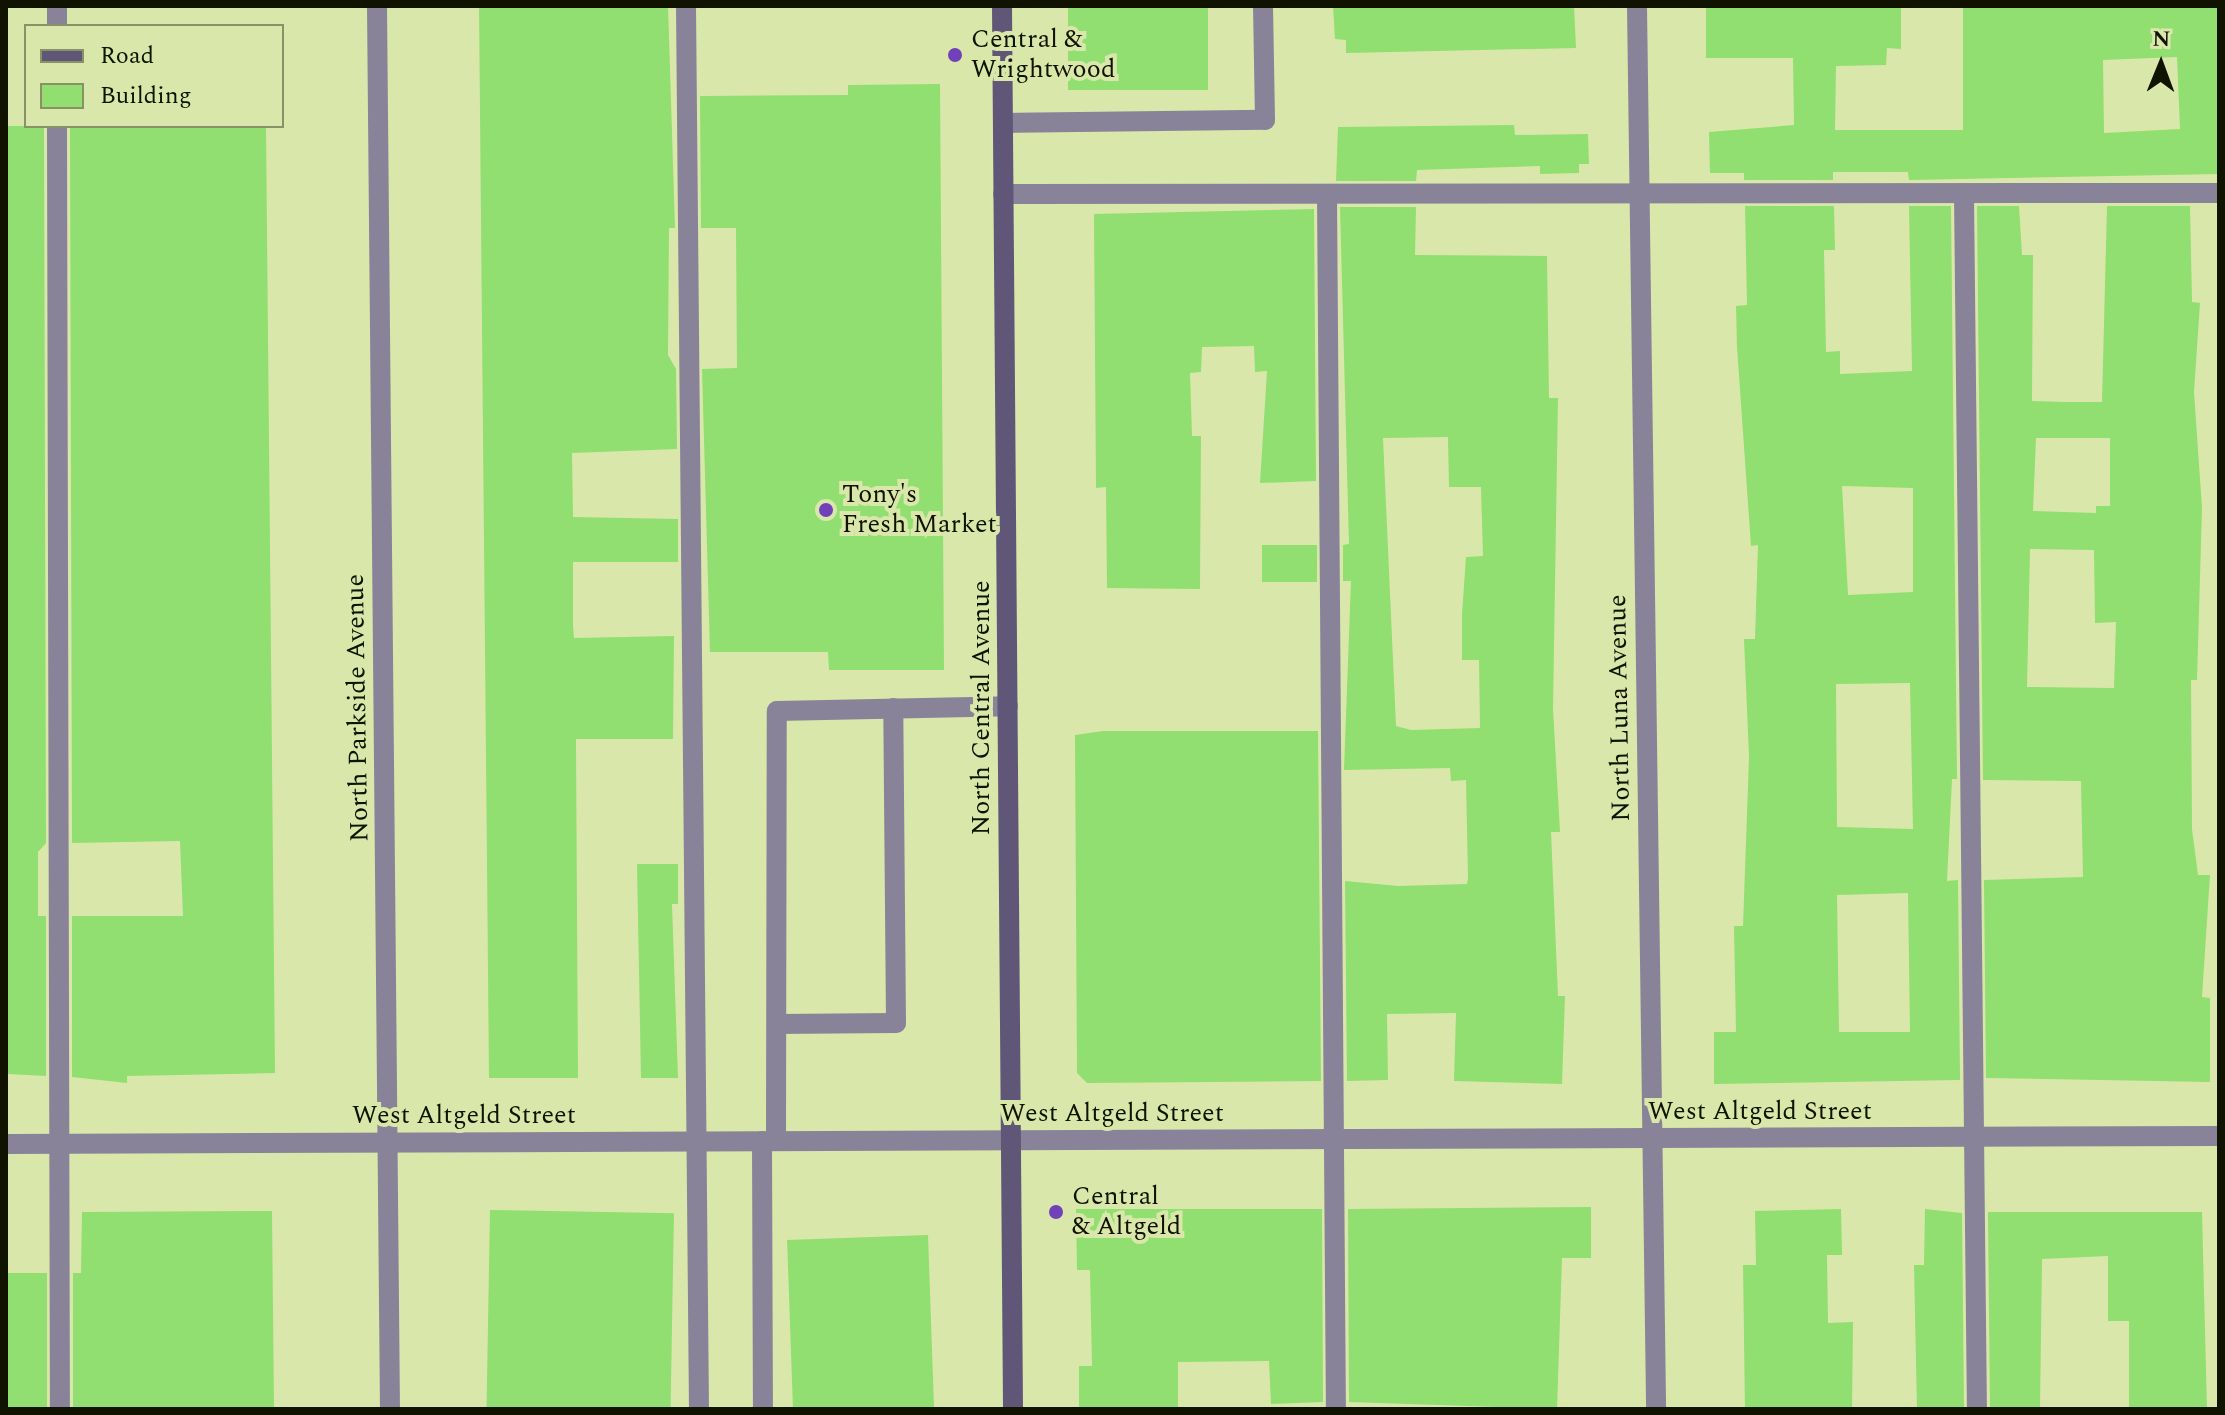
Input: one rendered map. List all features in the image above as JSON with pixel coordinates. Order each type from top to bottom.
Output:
[{"type":"street","name":"North Parkside Avenue","points":[[377,6],[390,1409]]},
{"type":"street","points":[[686,6],[699,1409]]},
{"type":"street","name":"North Central Avenue","points":[[1002,6],[1013,1409]]},
{"type":"street","points":[[1003,123],[1265,120],[1263,6]]},
{"type":"street","name":"North Luna Avenue","points":[[1637,6],[1656,1409]]},
{"type":"street","points":[[57,128],[55,1143],[60,1409]]},
{"type":"street","points":[[1003,194],[2219,193]]},
{"type":"street","points":[[1327,194],[1336,1409]]},
{"type":"street","points":[[1964,194],[1977,1409]]},
{"type":"street","points":[[763,1409],[769,1141],[777,1024],[777,711],[1008,706]]},
{"type":"street","points":[[777,1024],[896,1023],[893,708]]},
{"type":"street","name":"West Altgeld Street","points":[[6,1144],[2219,1136]]},
{"type":"building","points":[[479,6],[668,6],[675,228],[669,228],[668,355],[676,369],[677,449],[572,453],[573,517],[678,519],[678,562],[573,562],[573,626],[574,638],[674,636],[673,739],[576,739],[578,1078],[489,1078]]},
{"type":"building","points":[[1068,6],[1208,6],[1208,90],[1068,90]]},
{"type":"building","points":[[1333,6],[1574,6],[1576,48],[1346,53],[1346,40],[1335,39]]},
{"type":"building","points":[[1706,6],[1901,6],[1901,49],[1887,48],[1886,65],[1836,66],[1835,130],[1963,130],[1963,6],[2219,6],[2219,174],[1909,180],[1908,172],[1833,172],[1833,180],[1744,180],[1744,173],[1710,173],[1709,132],[1794,125],[1793,58],[1706,58]],"holes":[[[2177,57],[2180,129],[2104,133],[2103,60]]]},
{"type":"building","name":"Tony's Fresh Market","points":[[940,84],[944,670],[829,670],[828,652],[710,652],[702,369],[737,368],[736,228],[701,228],[700,96],[848,95],[848,85]]},
{"type":"building","points":[[1514,125],[1515,135],[1588,134],[1589,164],[1579,164],[1579,173],[1540,174],[1540,166],[1417,170],[1416,181],[1336,181],[1338,127]]},
{"type":"building","points":[[6,126],[24,126],[44,128],[46,843],[38,852],[38,916],[46,916],[46,1076],[8,1074]]},
{"type":"building","points":[[70,128],[266,128],[275,1073],[127,1076],[127,1083],[72,1077],[72,916],[183,916],[180,841],[72,843]]},
{"type":"building","points":[[1745,206],[1834,206],[1835,250],[1824,250],[1826,352],[1840,351],[1840,374],[1912,371],[1909,206],[1951,206],[1957,779],[1952,779],[1947,881],[1958,880],[1960,1080],[1714,1084],[1714,1032],[1736,1032],[1734,926],[1743,926],[1749,757],[1744,639],[1755,639],[1758,545],[1751,546],[1737,347],[1736,306],[1747,305]],"holes":[[[1842,486],[1913,488],[1913,592],[1848,595]],[[1910,683],[1913,829],[1837,827],[1836,684]],[[1908,893],[1910,1032],[1839,1032],[1837,895]]]},
{"type":"building","points":[[1977,206],[2019,206],[2022,255],[2033,255],[2032,401],[2102,402],[2107,206],[2190,206],[2192,302],[2200,303],[2194,392],[2202,508],[2197,680],[2191,680],[2192,829],[2198,875],[2210,875],[2202,997],[2210,998],[2210,1082],[1986,1078],[1984,880],[2083,877],[2081,781],[1983,780]],"holes":[[[2036,438],[2110,438],[2110,506],[2096,506],[2096,513],[2033,511]],[[2030,549],[2094,550],[2095,623],[2116,622],[2114,688],[2027,687]]]},
{"type":"building","points":[[1340,207],[1416,207],[1415,255],[1547,256],[1549,398],[1558,398],[1553,709],[1560,832],[1551,832],[1558,996],[1565,996],[1562,1084],[1454,1081],[1456,1013],[1387,1014],[1388,1080],[1347,1081],[1345,881],[1398,886],[1467,884],[1468,878],[1466,780],[1451,781],[1450,768],[1344,770],[1351,581],[1343,581],[1343,545],[1349,544]],"holes":[[[1448,437],[1449,487],[1481,487],[1483,556],[1466,557],[1462,614],[1462,660],[1479,660],[1480,728],[1411,730],[1396,726],[1383,438]]]},
{"type":"building","points":[[1314,209],[1316,481],[1260,483],[1267,371],[1255,372],[1254,346],[1202,347],[1201,372],[1190,373],[1192,436],[1201,436],[1200,589],[1107,588],[1106,487],[1096,488],[1094,214]]},
{"type":"building","points":[[1262,545],[1317,545],[1317,582],[1262,582]]},
{"type":"building","points":[[1103,731],[1318,731],[1321,1081],[1087,1083],[1077,1073],[1075,735]]},
{"type":"building","points":[[637,864],[678,864],[678,904],[672,904],[678,1078],[641,1078]]},
{"type":"building","points":[[1591,1207],[1591,1258],[1562,1258],[1557,1409],[1349,1402],[1348,1209]]},
{"type":"building","points":[[1076,1209],[1322,1209],[1323,1402],[1271,1404],[1269,1361],[1178,1362],[1178,1409],[1079,1409],[1079,1366],[1092,1366],[1090,1270],[1077,1270]]},
{"type":"building","points":[[1841,1209],[1842,1255],[1827,1255],[1828,1323],[1853,1322],[1852,1409],[1745,1409],[1743,1265],[1756,1265],[1755,1211]]},
{"type":"building","points":[[1925,1209],[1962,1213],[1964,1409],[1917,1409],[1914,1265],[1924,1265]]},
{"type":"building","points":[[490,1210],[674,1213],[671,1409],[487,1409]]},
{"type":"building","points":[[272,1211],[274,1409],[73,1407],[73,1273],[81,1273],[82,1212]]},
{"type":"building","points":[[1988,1212],[2202,1212],[2207,1409],[2129,1409],[2129,1321],[2108,1321],[2108,1256],[2042,1259],[2040,1409],[1990,1409]]},
{"type":"building","points":[[928,1235],[934,1409],[793,1409],[787,1240]]},
{"type":"building","points":[[6,1273],[47,1273],[47,1409],[6,1409]]},
{"type":"place","name":"Central & Wrightwood","points":[[955,55]]},
{"type":"place","name":"Tony's Fresh Market","points":[[826,510]]},
{"type":"place","name":"Central & Altgeld","points":[[1056,1212]]}]
